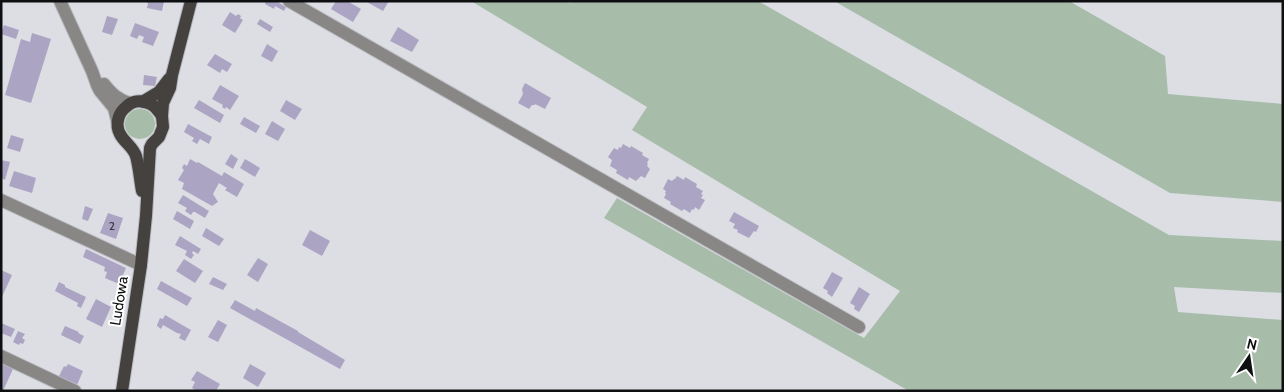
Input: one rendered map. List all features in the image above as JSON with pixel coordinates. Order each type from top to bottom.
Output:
[{"type":"main road","name":"Ludowa","points":[[122,391],[141,265],[149,154],[152,144],[160,136],[163,127],[164,103],[170,88],[191,1]]},
{"type":"main road","name":"Ludowa","points":[[130,103],[144,101],[159,92],[172,75]]},
{"type":"main road","points":[[144,101],[158,109],[162,116]]},
{"type":"main road","points":[[117,120],[122,110],[130,103]]},
{"type":"main road","name":"Ludowa","points":[[117,120],[119,133],[136,155],[146,216]]},
{"type":"main road","points":[[128,143],[140,147],[152,144]]},
{"type":"street","points":[[60,1],[100,91],[114,108],[117,120]]},
{"type":"street","points":[[288,1],[859,327]]},
{"type":"street","points":[[92,71],[114,96],[130,103]]},
{"type":"street","points":[[1,200],[141,265]]},
{"type":"street","points":[[1,356],[75,391]]},
{"type":"green space","points":[[471,1],[567,1],[570,3],[572,1],[758,1],[1169,235],[1283,241],[1283,293],[1174,287],[1178,312],[1283,320],[1283,391],[909,391],[604,218],[617,198],[864,338],[900,291],[632,130],[647,107]]},
{"type":"green space","points":[[834,1],[1069,1],[1165,56],[1168,94],[1283,104],[1283,202],[1170,193]]},
{"type":"green space","points":[[140,109],[150,114],[155,124],[150,134],[140,139],[130,134],[125,124],[130,114]]},
{"type":"building","points":[[144,1],[164,1],[162,11],[147,8],[148,3]]},
{"type":"building","points":[[266,1],[276,1],[286,7],[284,11],[275,6],[274,9],[265,4]]},
{"type":"building","points":[[336,1],[347,1],[361,9],[353,22],[331,9]]},
{"type":"building","points":[[365,1],[389,1],[383,11]]},
{"type":"building","points":[[230,12],[236,16],[238,14],[243,20],[235,33],[222,25]]},
{"type":"building","points":[[107,16],[118,19],[112,35],[102,32]]},
{"type":"building","points":[[260,19],[273,27],[270,32],[257,24]]},
{"type":"building","points":[[135,23],[159,32],[153,46],[142,42],[144,37],[139,35],[137,39],[130,36]]},
{"type":"building","points":[[4,25],[19,30],[16,39],[1,34]]},
{"type":"building","points":[[398,27],[419,40],[412,52],[390,41]]},
{"type":"building","points":[[32,33],[51,39],[31,103],[5,95],[21,39],[30,42]]},
{"type":"building","points":[[267,44],[278,51],[272,62],[261,56]]},
{"type":"building","points":[[215,54],[232,64],[227,72],[222,69],[220,73],[207,65]]},
{"type":"building","points":[[144,75],[157,77],[155,86],[143,85]]},
{"type":"building","points":[[525,83],[551,98],[545,109],[535,104],[529,109],[518,103],[523,94],[522,89]]},
{"type":"building","points":[[220,85],[239,96],[230,110],[226,107],[225,109],[222,107],[223,105],[212,99]]},
{"type":"building","points":[[199,100],[224,115],[220,123],[194,108]]},
{"type":"building","points":[[286,100],[302,109],[295,120],[280,111]]},
{"type":"building","points":[[244,117],[260,126],[256,133],[240,124]]},
{"type":"building","points":[[272,121],[285,129],[278,141],[265,134]]},
{"type":"building","points":[[188,124],[212,137],[209,144],[200,139],[197,144],[192,141],[194,138],[184,132]]},
{"type":"building","points":[[11,135],[24,139],[20,152],[7,148]]},
{"type":"building","points":[[623,144],[630,148],[631,146],[649,159],[647,166],[650,169],[645,178],[641,176],[636,181],[629,177],[628,180],[616,173],[617,170],[610,166],[612,160],[608,157],[614,148],[618,150]]},
{"type":"building","points":[[231,154],[238,159],[233,169],[225,164]]},
{"type":"building","points":[[190,159],[222,176],[224,172],[244,184],[237,197],[225,190],[227,188],[219,183],[213,194],[218,202],[212,206],[182,189],[184,183],[178,180],[184,170],[182,168],[184,164],[187,166]]},
{"type":"building","points":[[245,159],[260,168],[255,177],[240,168]]},
{"type":"building","points":[[1,160],[10,162],[5,180],[1,178]]},
{"type":"building","points":[[14,171],[36,178],[32,193],[9,186]]},
{"type":"building","points":[[677,176],[684,180],[685,177],[697,184],[696,187],[703,191],[701,198],[705,200],[699,210],[695,207],[690,213],[684,209],[682,211],[664,198],[666,191],[663,189],[668,179],[672,181]]},
{"type":"building","points":[[183,195],[209,211],[205,218],[195,212],[191,215],[185,211],[187,208],[178,203]]},
{"type":"building","points":[[85,206],[93,209],[88,221],[82,219]]},
{"type":"building","points":[[177,211],[194,221],[190,229],[173,219]]},
{"type":"building","points":[[734,212],[759,226],[756,232],[754,231],[749,238],[733,228],[735,224],[729,221]]},
{"type":"building","points":[[108,213],[123,218],[116,239],[100,233]]},
{"type":"building","points":[[206,228],[224,239],[219,246],[202,236]]},
{"type":"building","points":[[310,230],[330,241],[322,256],[302,245]]},
{"type":"building","points":[[180,236],[201,249],[198,254],[193,251],[194,255],[191,259],[185,255],[187,251],[175,245]]},
{"type":"building","points":[[86,249],[126,268],[119,284],[105,278],[107,272],[104,271],[105,267],[83,257]]},
{"type":"building","points":[[258,258],[268,264],[258,282],[247,275]]},
{"type":"building","points":[[184,259],[203,271],[195,283],[176,271]]},
{"type":"building","points":[[1,270],[12,275],[1,299]]},
{"type":"building","points":[[832,272],[843,278],[832,297],[823,288]]},
{"type":"building","points":[[213,277],[227,284],[223,290],[209,284]]},
{"type":"building","points":[[161,281],[192,298],[187,306],[157,289]]},
{"type":"building","points":[[59,282],[86,297],[81,308],[77,306],[78,303],[55,291]]},
{"type":"building","points":[[859,287],[870,294],[859,312],[850,303]]},
{"type":"building","points":[[96,299],[111,307],[102,327],[86,319]]},
{"type":"building","points":[[235,300],[255,311],[256,308],[345,360],[340,369],[230,308]]},
{"type":"building","points":[[165,315],[191,330],[185,341],[179,338],[181,334],[163,325],[161,329],[157,326],[160,318],[163,319]]},
{"type":"building","points":[[218,320],[227,325],[218,342],[208,337]]},
{"type":"building","points":[[1,323],[15,329],[11,337],[1,333]]},
{"type":"building","points":[[65,326],[84,336],[80,344],[61,335]]},
{"type":"building","points":[[18,331],[25,334],[22,338],[25,340],[23,344],[20,343],[19,345],[13,342]]},
{"type":"building","points":[[1,363],[13,369],[3,391],[1,391]]},
{"type":"building","points":[[68,364],[83,371],[77,385],[59,376],[64,366],[66,367]]},
{"type":"building","points":[[250,364],[266,373],[258,387],[243,378]]},
{"type":"building","points":[[197,371],[220,384],[216,391],[197,391],[192,388],[195,382],[191,380]]}]
